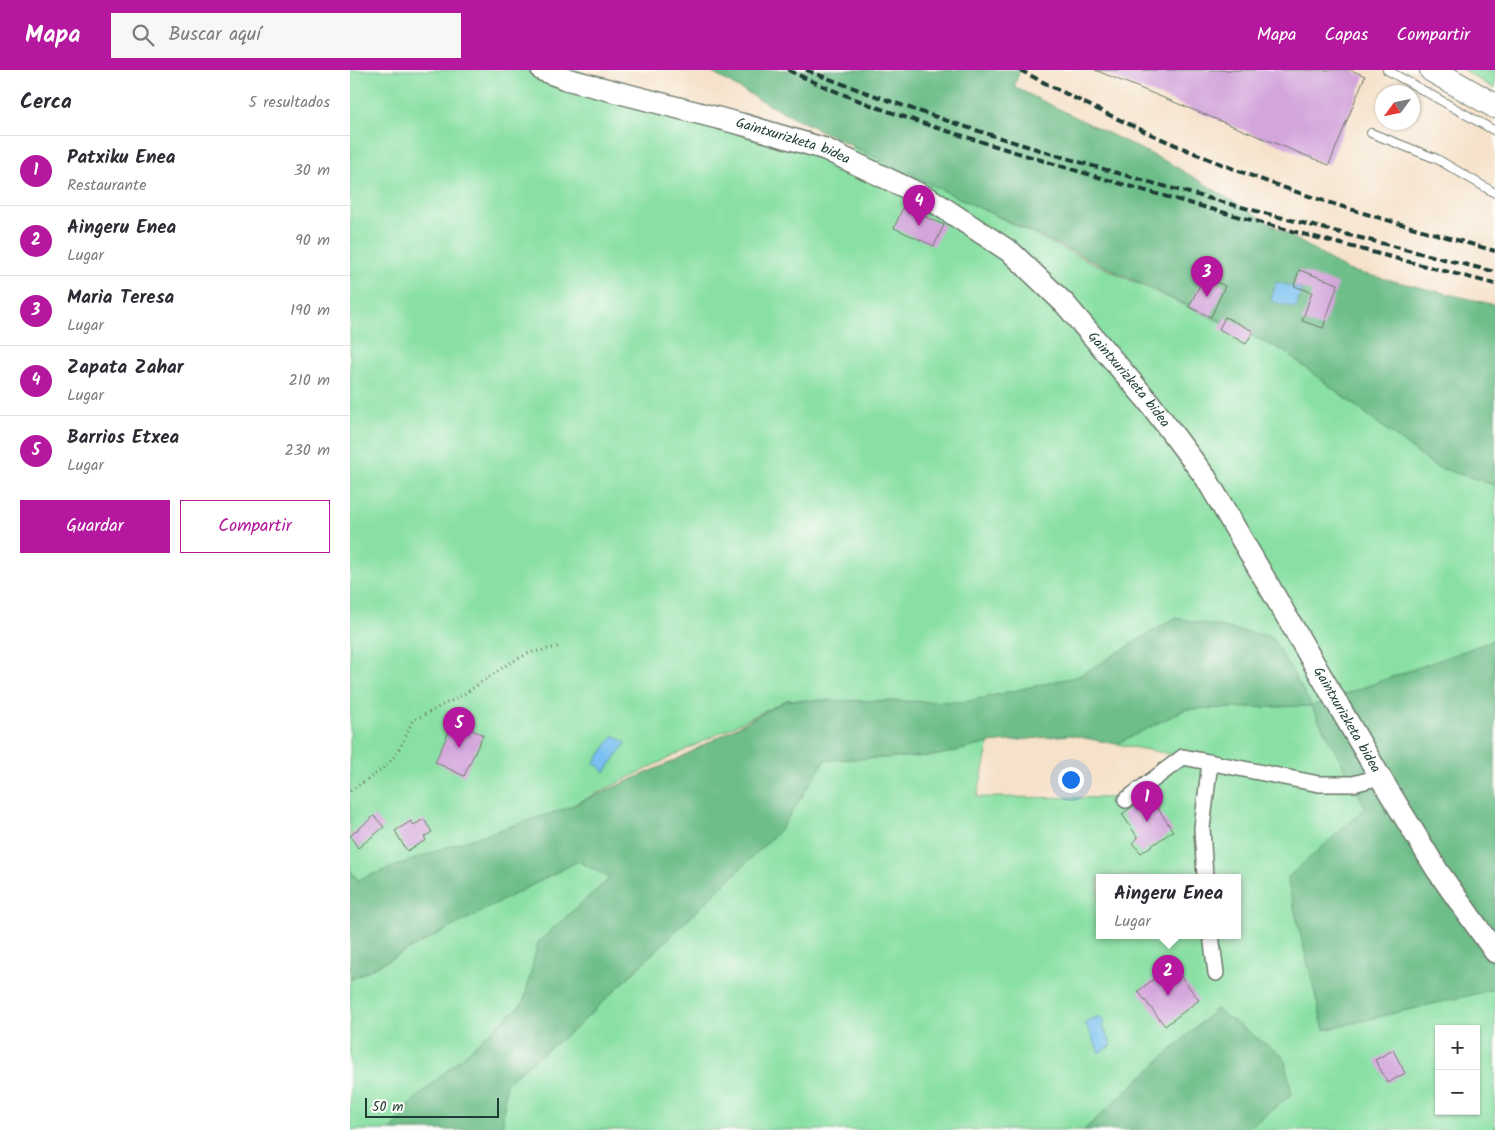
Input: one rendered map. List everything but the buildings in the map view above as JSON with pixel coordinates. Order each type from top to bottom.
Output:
[{"type":"main road","name":"Gaintxurizketa bidea","points":[[542,70],[566,79],[741,124],[825,149],[930,199],[1012,253],[1071,311],[1148,401],[1206,478],[1380,777],[1437,870],[1495,952]]},
{"type":"main road","points":[[1432,70],[1495,106]]},
{"type":"street","points":[[1126,800],[1183,757],[1319,784],[1353,784],[1380,777]]},
{"type":"street","points":[[1205,874],[1202,828],[1210,762]]},
{"type":"street","points":[[1212,939],[1216,972]]},
{"type":"lane","points":[[1387,70],[1495,131]]},
{"type":"lane","points":[[1371,133],[1437,159],[1495,193]]},
{"type":"path","points":[[350,791],[389,765],[401,750],[412,721],[464,694],[508,664],[529,653],[558,647]]},
{"type":"green space","points":[[350,70],[577,70],[693,121],[845,160],[853,146],[1078,256],[1284,351],[1434,466],[1495,485],[1495,640],[1312,706],[1366,808],[1287,879],[1324,1030],[1495,989],[1495,1130],[1246,1130],[1292,1094],[1216,1009],[1084,1130],[502,1130],[506,1082],[578,1026],[781,829],[825,760],[934,756],[989,743],[977,797],[1117,798],[1175,755],[1116,744],[1186,709],[1311,706],[1272,637],[1175,618],[1079,676],[965,702],[787,700],[567,808],[358,880],[350,870]]},
{"type":"green space","points":[[707,70],[1020,70],[1014,87],[1173,165],[1347,270],[1495,305],[1495,485],[1434,466],[1284,351],[904,172],[769,105]]},
{"type":"green space","points":[[1463,70],[1495,70],[1495,89]]},
{"type":"green space","points":[[1175,618],[1272,637],[1312,706],[1495,640],[1495,989],[1324,1030],[1287,878],[1366,808],[1311,706],[1186,709],[1116,744],[1069,735],[989,743],[934,756],[825,760],[781,829],[578,1026],[506,1082],[502,1130],[392,1130],[414,1100],[524,1002],[538,942],[610,878],[578,861],[350,980],[350,870],[358,880],[444,848],[567,808],[676,760],[787,700],[965,702],[1079,676]]},
{"type":"green space","points":[[578,861],[610,878],[538,942],[524,1002],[414,1100],[392,1130],[350,1130],[350,980]]},
{"type":"green space","points":[[1216,1009],[1284,1057],[1292,1094],[1246,1130],[1084,1130]]},
{"type":"water","points":[[1276,282],[1302,289],[1296,308],[1271,301]]},
{"type":"water","points":[[614,735],[626,743],[605,772],[594,763]]},
{"type":"water","points":[[1099,1016],[1105,1022],[1102,1024],[1112,1046],[1099,1052],[1085,1022]]},
{"type":"railway","points":[[788,70],[882,109],[1100,178],[1325,240],[1495,284]]},
{"type":"railway","points":[[806,70],[890,101],[1061,157],[1234,205],[1495,272]]},
{"type":"railway","points":[[1020,70],[1086,104],[1153,135],[1256,178],[1342,206],[1495,251]]},
{"type":"place","name":"Zapata Zahar","points":[[919,226]]},
{"type":"place","name":"Maria Teresa","points":[[1207,297]]},
{"type":"place","name":"Barrios Etxea","points":[[459,748]]},
{"type":"place","name":"Patxiku Enea","points":[[1147,822]]},
{"type":"place","name":"Aingeru Enea","points":[[1168,996]]}]
